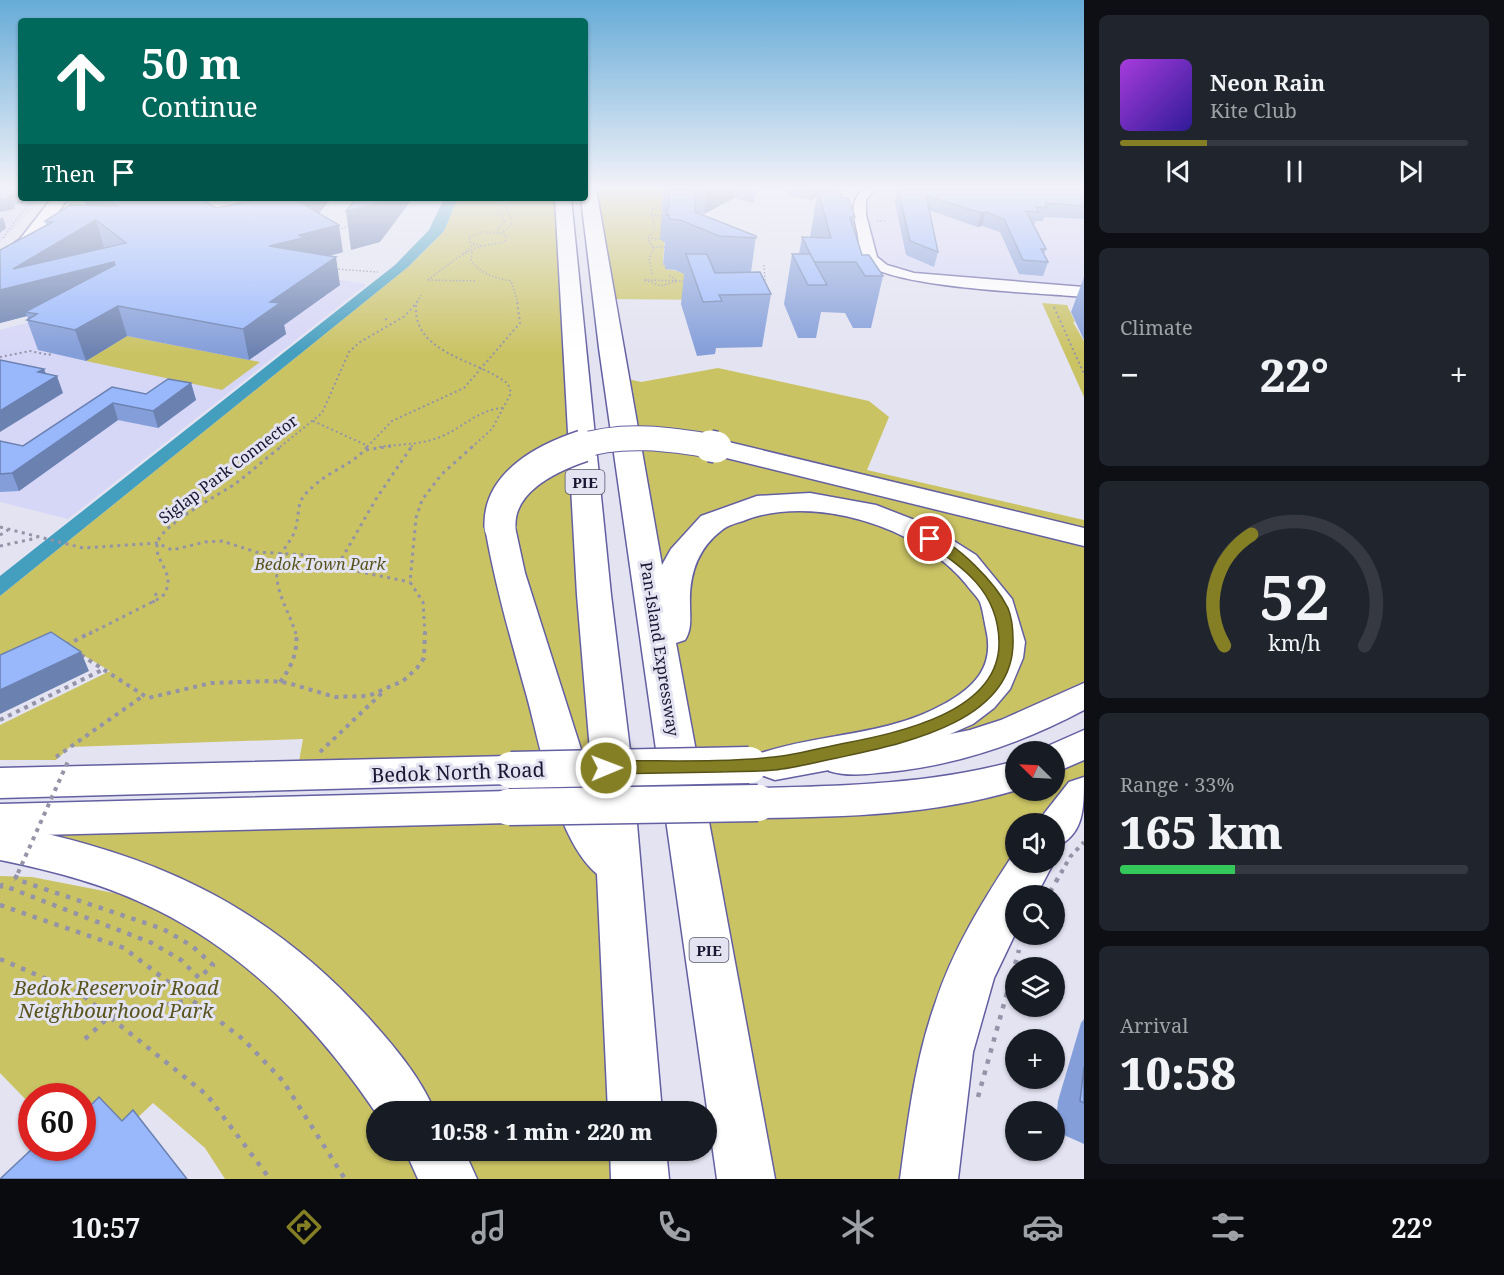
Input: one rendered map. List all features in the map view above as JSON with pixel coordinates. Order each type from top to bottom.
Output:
[{"type":"highway","name":"PIE","points":[[567,244],[593,584],[612,766],[634,1101]]},
{"type":"highway","name":"Pan-Island Expressway","points":[[596,244],[746,1179]]},
{"type":"highway","points":[[617,864],[599,849],[578,807],[509,573],[500,527],[504,505],[518,484],[541,465],[570,451],[603,442],[636,439],[674,440],[716,447],[1084,537]]},
{"type":"highway","points":[[671,721],[675,574],[682,556],[696,536],[712,522],[727,514],[788,502],[825,504],[867,513],[904,526],[938,543],[968,566],[988,586],[1004,617],[1007,647],[1000,675],[981,698],[953,717],[884,742],[762,765]]},
{"type":"highway","points":[[1065,817],[1084,794]]},
{"type":"highway","points":[[1,872],[54,854],[141,881],[176,896],[218,921],[277,964],[318,1001],[358,1044],[400,1101]]},
{"type":"highway","points":[[929,1179],[944,1069],[960,1004],[985,944],[1026,873]]},
{"type":"highway","points":[[439,1161],[448,1179]]},
{"type":"highway","points":[[639,1161],[640,1179]]},
{"type":"main road","points":[[0,261],[25,244]]},
{"type":"main road","name":"Bedok North Road","points":[[0,783],[762,765],[858,760],[950,748],[1009,732],[1084,695]]},
{"type":"main road","points":[[1065,754],[1084,744]]},
{"type":"main road","name":"Bedok North Road","points":[[0,820],[841,800],[929,794],[1005,779]]},
{"type":"street","points":[[867,244],[870,258],[882,268],[913,277],[1084,292]]},
{"type":"path","points":[[474,244],[481,246]]},
{"type":"path","points":[[474,244],[428,280],[477,281]]},
{"type":"path","points":[[462,255],[481,246],[492,244]]},
{"type":"path","points":[[651,244],[654,252],[649,258],[652,274]]},
{"type":"path","points":[[653,247],[666,247]]},
{"type":"path","points":[[280,682],[292,665],[297,645],[296,632],[277,583],[276,564],[296,529],[297,508],[304,494],[318,482],[358,458],[378,433],[392,421],[460,391],[468,385],[519,324],[521,319],[510,281],[480,270],[472,262],[472,252]]},
{"type":"path","points":[[764,266],[765,282]]},
{"type":"path","points":[[333,269],[378,272]]},
{"type":"path","points":[[669,275],[677,281]]},
{"type":"path","points":[[677,281],[669,286],[652,285],[644,279],[694,282]]},
{"type":"path","name":"Siglap Park Connector","points":[[153,603],[164,595],[168,586],[168,575],[157,552],[157,543],[167,528],[236,483],[313,421],[326,409],[349,352],[360,342],[405,316],[416,305],[421,294]]},
{"type":"path","points":[[294,776],[384,692],[411,675],[420,665],[426,650],[423,602],[410,582],[416,518],[422,500],[441,475],[492,429],[511,393],[508,384],[443,350],[425,336],[415,321],[416,305]]},
{"type":"path","points":[[1054,307],[1084,374]]},
{"type":"path","points":[[384,319],[389,320]]},
{"type":"path","points":[[0,357],[30,351],[49,355],[52,353]]},
{"type":"path","points":[[366,450],[413,445],[448,434],[487,409],[504,408]]},
{"type":"path","points":[[313,421],[369,446]]},
{"type":"path","points":[[338,565],[376,499],[413,445]]},
{"type":"path","points":[[0,527],[82,549],[157,543],[172,550],[216,541],[256,552],[307,555],[338,565],[410,582]]},
{"type":"path","points":[[0,536],[9,530]]},
{"type":"path","points":[[0,546],[38,538]]},
{"type":"path","points":[[157,591],[153,603],[64,646],[143,696],[158,697],[215,682],[280,682],[340,698],[362,697],[384,692]]},
{"type":"path","points":[[0,720],[102,670]]},
{"type":"path","points":[[52,760],[143,696]]},
{"type":"path","points":[[1,872],[152,943],[181,960],[199,978],[213,965],[192,946],[163,929],[15,879],[69,759]]},
{"type":"path","points":[[1054,885],[1070,857],[1084,842]]},
{"type":"path","points":[[0,905],[124,948],[244,1040],[283,1081],[345,1179]]},
{"type":"path","points":[[977,1101],[1020,945]]},
{"type":"path","points":[[0,960],[81,994],[207,1095],[270,1179]]},
{"type":"path","points":[[38,995],[51,981]]},
{"type":"path","points":[[85,1039],[109,1017],[190,1000]]},
{"type":"shaded area","points":[[874,244],[1084,244],[1084,290],[893,271],[877,257]]},
{"type":"shaded area","points":[[216,273],[340,280],[367,284],[68,519],[0,502],[0,330]]},
{"type":"green space","name":"Bedok Town Park","points":[[431,244],[560,244],[573,446],[497,506],[556,765],[297,773],[303,739],[70,747],[56,760],[0,760],[0,725],[110,671],[61,642],[0,671],[0,596],[408,267]]},
{"type":"green space","points":[[599,244],[664,244],[663,264],[665,269],[681,272],[696,279],[721,300],[606,299]]},
{"type":"green space","points":[[1042,303],[1067,305],[1075,322],[1073,322],[1084,341],[1084,397]]},
{"type":"green space","points":[[127,336],[260,362],[222,390],[86,361]]},
{"type":"green space","points":[[718,368],[869,401],[889,417],[867,470],[1084,520],[1084,695],[1009,732],[679,766],[615,376],[641,382]]},
{"type":"green space","points":[[582,449],[612,766],[566,766],[501,512]]},
{"type":"green space","points":[[1084,744],[1084,794],[1065,813],[1005,813],[1005,873],[1014,873],[1013,885],[1005,885],[1005,921],[929,1179],[746,1179],[685,804],[1005,777],[1005,801],[1065,801],[1065,754]]},
{"type":"green space","points":[[578,807],[591,837],[633,1101],[399,1101],[277,964],[54,854],[38,820]]},
{"type":"green space","name":"Bedok Reservoir Road Neighbourhood Park","points":[[0,876],[32,877],[155,901],[287,990],[368,1101],[366,1101],[366,1161],[411,1161],[421,1179],[225,1179],[205,1148],[153,1103],[96,1157],[96,1083],[18,1083],[18,1092],[0,1073]]},
{"type":"green space","points":[[438,1161],[638,1161],[639,1179],[448,1179]]},
{"type":"water","points":[[415,244],[431,244],[408,267],[0,596],[0,576],[395,265]]},
{"type":"building","points":[[11,244],[55,244],[13,269],[122,244],[277,244],[269,246],[336,257],[270,302],[280,303],[243,329],[118,306],[75,330],[27,320],[37,314],[25,312],[115,265],[114,262],[0,290],[0,250]]},
{"type":"building","points":[[805,244],[859,244],[862,255],[869,255],[883,276],[865,276],[856,262],[814,262]]},
{"type":"building","points":[[918,244],[936,244],[938,252]]},
{"type":"building","points":[[1016,244],[1043,244],[1046,249],[1041,249],[1048,262],[1023,260]]},
{"type":"building","points":[[686,254],[707,254],[715,273],[760,272],[771,294],[719,295],[722,301],[703,302]]},
{"type":"building","points":[[792,254],[810,254],[827,285],[808,285]]},
{"type":"building","points":[[0,360],[44,369],[38,372],[57,376],[0,411]]},
{"type":"building","points":[[168,379],[191,383],[153,411],[113,403],[12,473],[0,474],[0,441],[23,446],[112,387],[146,394]]},
{"type":"building","points":[[51,632],[81,652],[0,690],[0,655]]},
{"type":"building","points":[[1084,1067],[1084,1103],[1080,1101]]},
{"type":"building","points":[[99,1097],[122,1121],[133,1110],[187,1179],[0,1179],[19,1161],[96,1161],[96,1100]]},
{"type":"route","points":[[606,768],[775,764],[884,742],[928,728],[967,708],[981,698],[1000,675],[1006,656],[1006,625],[1001,609],[988,586],[961,560],[930,539]]}]
